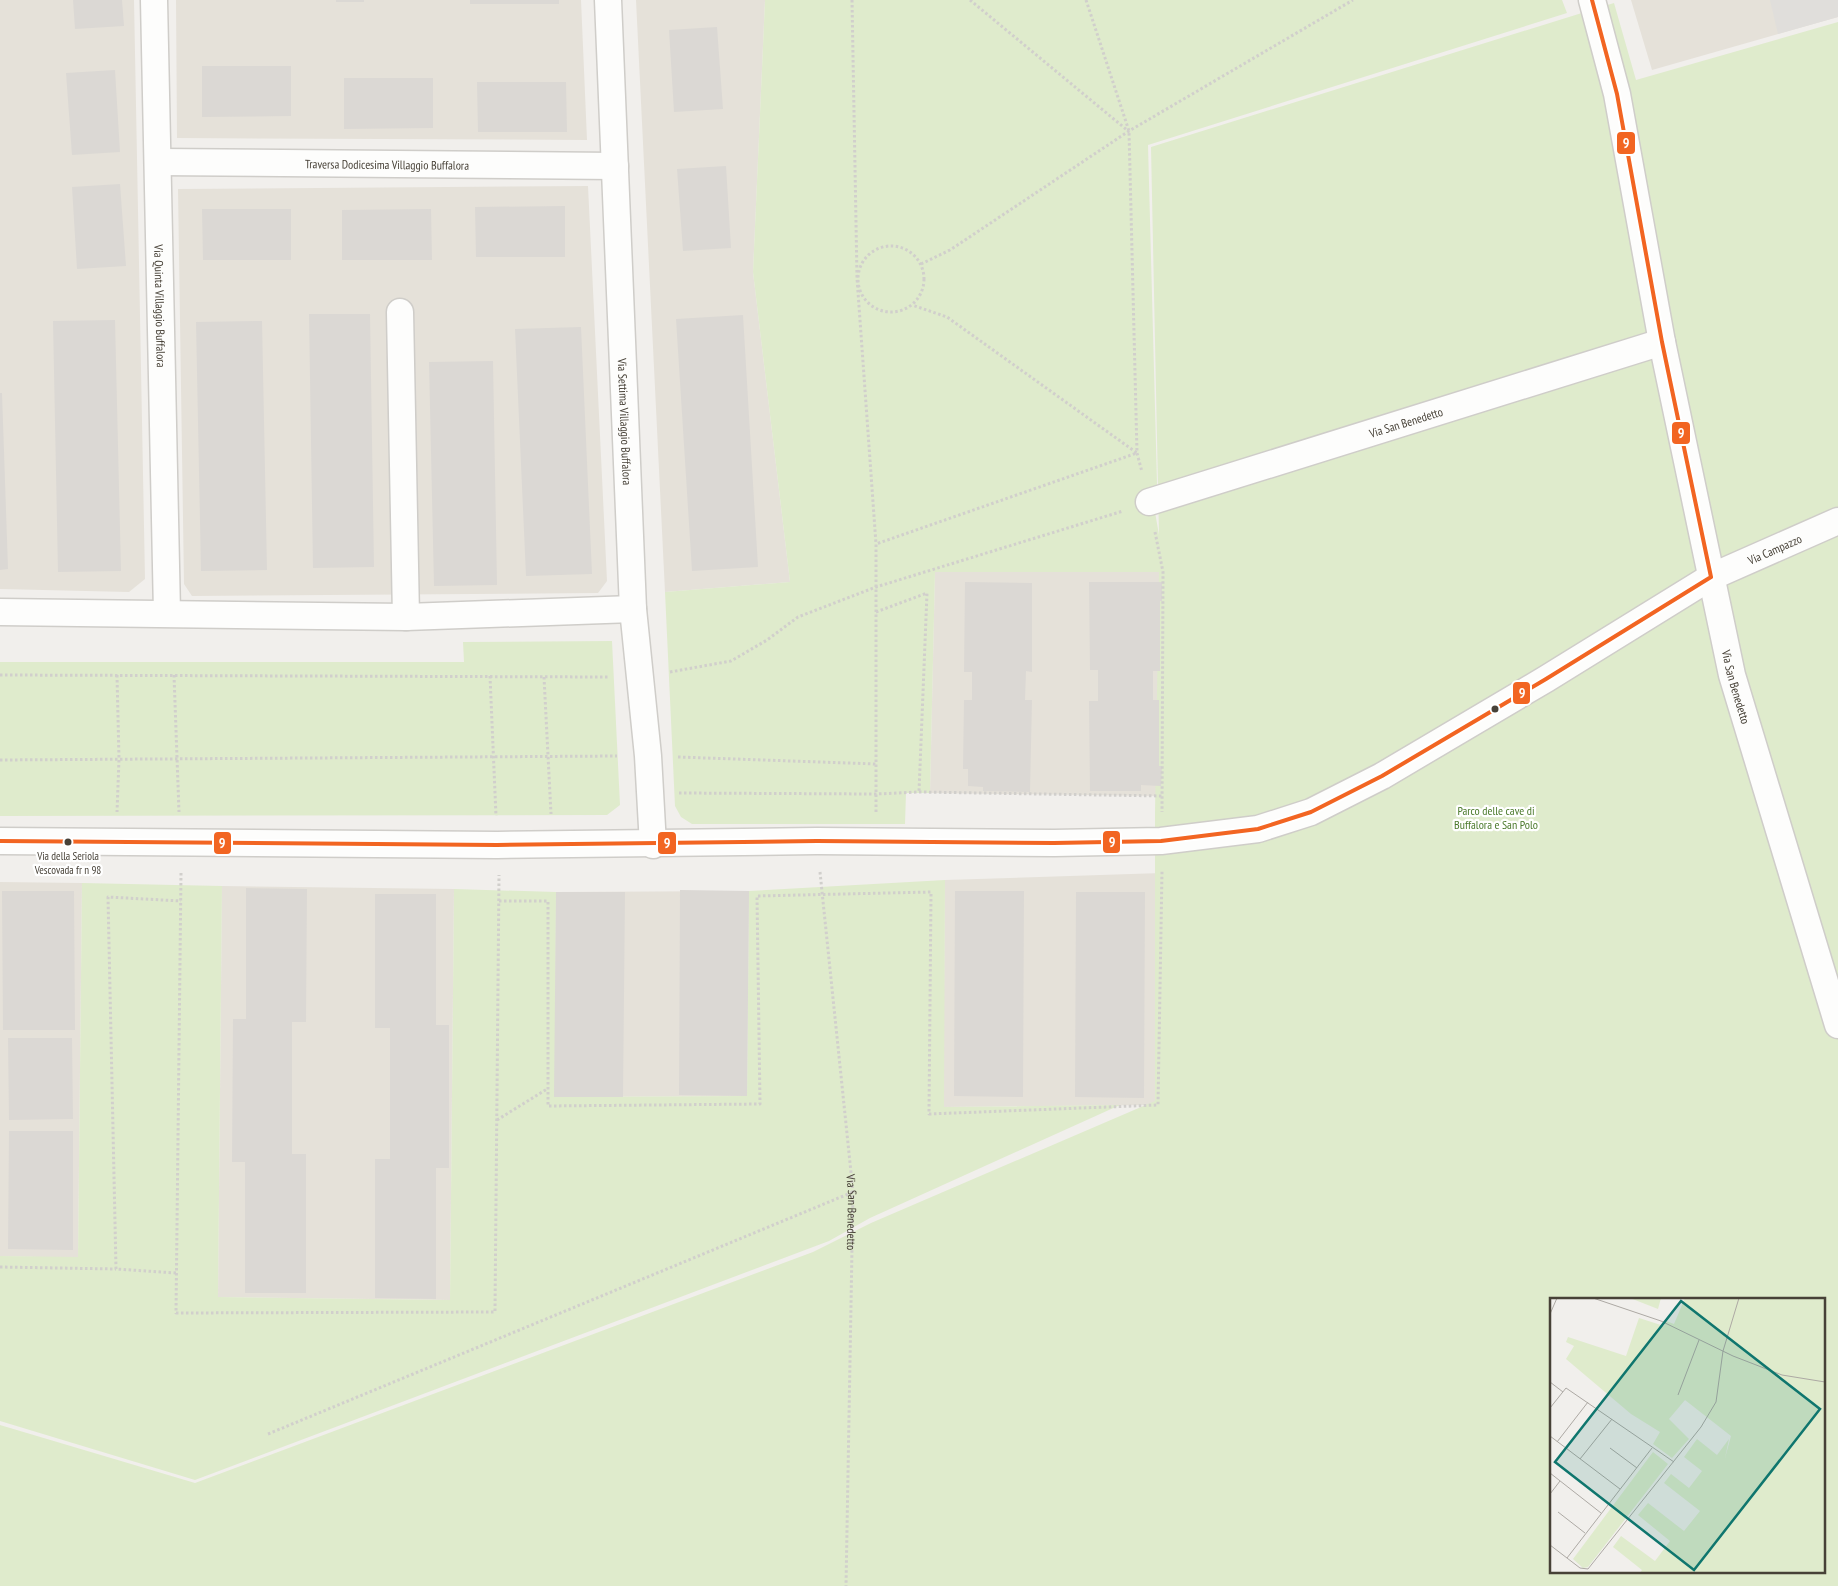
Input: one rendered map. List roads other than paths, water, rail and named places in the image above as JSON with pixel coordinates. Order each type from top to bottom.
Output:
[{"type":"street","name":"Via Quinta Villaggio Buffalora","points":[[154,0],[167,613]]},
{"type":"street","name":"Via Settima Villaggio Buffalora","points":[[608,0],[633,609],[648,756],[653,844]]},
{"type":"street","name":"Via San Benedetto","points":[[1592,0],[1617,94],[1662,342],[1732,675],[1838,1025]]},
{"type":"street","name":"Traversa Dodicesima Villaggio Buffalora","points":[[158,162],[614,166]]},
{"type":"street","points":[[400,312],[406,618]]},
{"type":"street","name":"Via San Benedetto","points":[[1150,502],[1662,342]]},
{"type":"street","name":"Via Campazzo","points":[[0,841],[497,845],[817,841],[1054,843],[1161,841],[1258,829],[1312,812],[1382,776],[1546,679],[1710,576],[1838,521]]},
{"type":"street","points":[[0,612],[406,618],[633,609]]},
{"type":"place","name":"Via della Seriola Vescovada fr n 98","points":[[68,842]]},
{"type":"park label","name":"Parco delle cave di Buffalora e San Polo","points":[[1496,817]]}]
